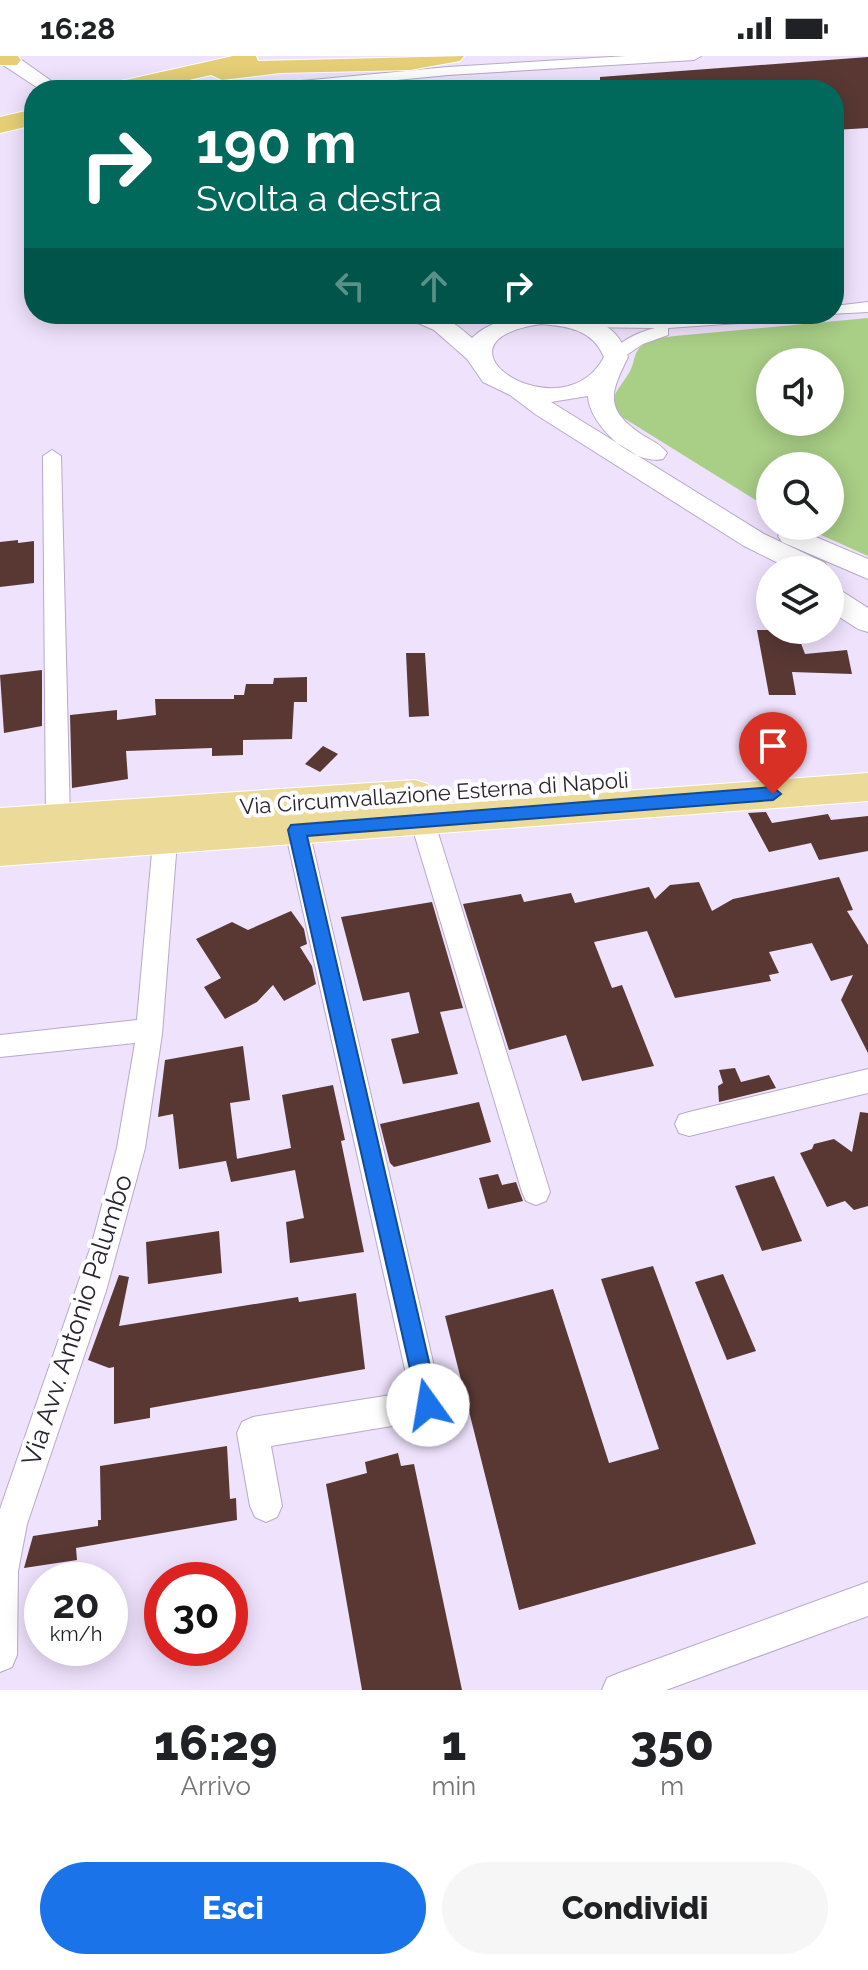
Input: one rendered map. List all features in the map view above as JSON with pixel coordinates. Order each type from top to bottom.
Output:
[{"type":"highway","points":[[177,80],[263,56]]},
{"type":"highway","points":[[184,80],[300,56]]},
{"type":"highway","points":[[222,73],[280,66],[450,64]]},
{"type":"highway","points":[[0,115],[24,110]]},
{"type":"highway","points":[[0,125],[24,119]]},
{"type":"main road","points":[[11,58],[51,80]]},
{"type":"main road","points":[[441,324],[479,357],[491,376],[519,390],[544,409],[756,525]]},
{"type":"main road","points":[[479,357],[480,345],[489,333],[509,324]]},
{"type":"main road","points":[[583,324],[606,337],[610,368],[598,391],[599,404],[606,419],[756,523]]},
{"type":"main road","points":[[519,390],[542,394],[587,388],[610,368]]},
{"type":"main road","points":[[778,540],[798,556]]},
{"type":"main road","points":[[792,540],[868,570]]},
{"type":"main road","points":[[844,583],[868,592]]},
{"type":"main road","points":[[844,606],[868,622]]},
{"type":"main road","name":"Via Circumvallazione Esterna di Napoli","points":[[0,822],[839,766],[868,761]]},
{"type":"main road","name":"Via Circumvallazione Esterna di Napoli","points":[[0,851],[868,787]]},
{"type":"street","points":[[326,80],[450,64],[487,56]]},
{"type":"street","points":[[450,64],[694,56]]},
{"type":"street","points":[[844,310],[868,307]]},
{"type":"street","points":[[610,368],[626,346],[643,336],[685,324]]},
{"type":"street","points":[[52,456],[58,819]]},
{"type":"street","points":[[422,820],[536,1192]]},
{"type":"street","points":[[266,1506],[253,1433],[428,1405],[297,830]]},
{"type":"street","name":"Via Avv. Antonio Palumbo","points":[[0,1655],[2,1571],[11,1524],[106,1244],[131,1146],[148,1030],[165,841]]},
{"type":"street","points":[[0,1046],[148,1030]]},
{"type":"street","points":[[689,1124],[868,1081]]},
{"type":"street","points":[[619,1690],[868,1599]]},
{"type":"green space","points":[[868,318],[868,556],[832,540],[844,540],[844,452],[756,452],[756,500],[622,417],[617,410],[615,394],[631,369],[637,351],[650,341],[806,324],[844,324],[844,320]]},
{"type":"building","points":[[868,57],[868,128],[844,129],[844,80],[600,80],[600,77]]},
{"type":"building","points":[[18,540],[18,543],[34,541],[34,583],[0,587],[0,542]]},
{"type":"building","points":[[760,644],[801,644],[805,654],[847,650],[852,674],[792,672],[796,695],[769,695]]},
{"type":"building","points":[[406,653],[425,653],[429,716],[409,717]]},
{"type":"building","points":[[42,670],[42,726],[4,733],[0,675]]},
{"type":"building","points":[[307,677],[307,702],[294,702],[292,739],[243,740],[243,755],[212,756],[212,748],[126,751],[128,779],[72,788],[70,715],[117,710],[117,720],[156,715],[155,699],[234,699],[234,695],[244,695],[246,684],[273,684],[274,678]]},
{"type":"building","points":[[323,746],[338,754],[320,772],[305,764]]},
{"type":"building","points":[[766,812],[772,823],[828,814],[831,820],[868,816],[868,851],[819,860],[811,843],[769,852],[748,813]]},
{"type":"building","points":[[839,877],[853,910],[847,911],[868,945],[868,1053],[841,1000],[853,975],[831,981],[812,943],[769,952],[779,973],[769,975],[771,981],[675,998],[647,931],[594,942],[612,988],[622,985],[654,1066],[582,1081],[566,1035],[509,1050],[463,904],[521,894],[524,902],[571,893],[575,903],[649,887],[655,899],[670,885],[699,882],[712,911],[733,899]]},
{"type":"building","points":[[432,902],[463,1008],[440,1012],[458,1074],[403,1084],[391,1039],[419,1033],[409,992],[363,1001],[341,917]]},
{"type":"building","points":[[291,911],[304,929],[307,944],[300,947],[312,966],[316,984],[284,1001],[273,985],[257,1002],[225,1019],[204,987],[221,978],[196,939],[232,922],[248,930]]},
{"type":"building","points":[[243,1046],[250,1100],[230,1103],[237,1159],[179,1169],[173,1114],[158,1117],[165,1060]]},
{"type":"building","points":[[735,1068],[741,1082],[769,1075],[776,1088],[719,1102],[718,1086],[723,1083],[719,1070]]},
{"type":"building","points":[[333,1085],[364,1252],[290,1263],[286,1222],[304,1218],[295,1170],[231,1182],[226,1161],[291,1148],[282,1095]]},
{"type":"building","points":[[479,1102],[491,1142],[394,1167],[390,1163],[380,1124]]},
{"type":"building","points":[[860,1112],[868,1113],[868,1206],[854,1210],[845,1201],[827,1207],[800,1153],[812,1149],[814,1144],[834,1139],[852,1152]]},
{"type":"building","points":[[498,1174],[502,1185],[516,1182],[523,1201],[488,1209],[479,1178]]},
{"type":"building","points":[[774,1176],[802,1241],[762,1251],[735,1186]]},
{"type":"building","points":[[219,1231],[222,1273],[148,1284],[146,1242]]},
{"type":"building","points":[[653,1266],[756,1544],[519,1610],[445,1316],[553,1289],[609,1463],[659,1449],[601,1279]]},
{"type":"building","points":[[723,1274],[756,1351],[727,1360],[695,1282]]},
{"type":"building","points":[[119,1275],[129,1277],[119,1326],[298,1297],[299,1302],[356,1293],[365,1369],[150,1408],[150,1418],[114,1424],[114,1367],[88,1360]]},
{"type":"building","points":[[227,1446],[230,1499],[236,1498],[237,1520],[76,1548],[77,1560],[26,1562],[33,1536],[98,1526],[98,1520],[101,1520],[100,1466]]},
{"type":"building","points":[[398,1453],[401,1466],[414,1464],[462,1690],[362,1690],[326,1484],[367,1473],[365,1462]]},
{"type":"route","points":[[428,1405],[297,830],[773,794]]}]
